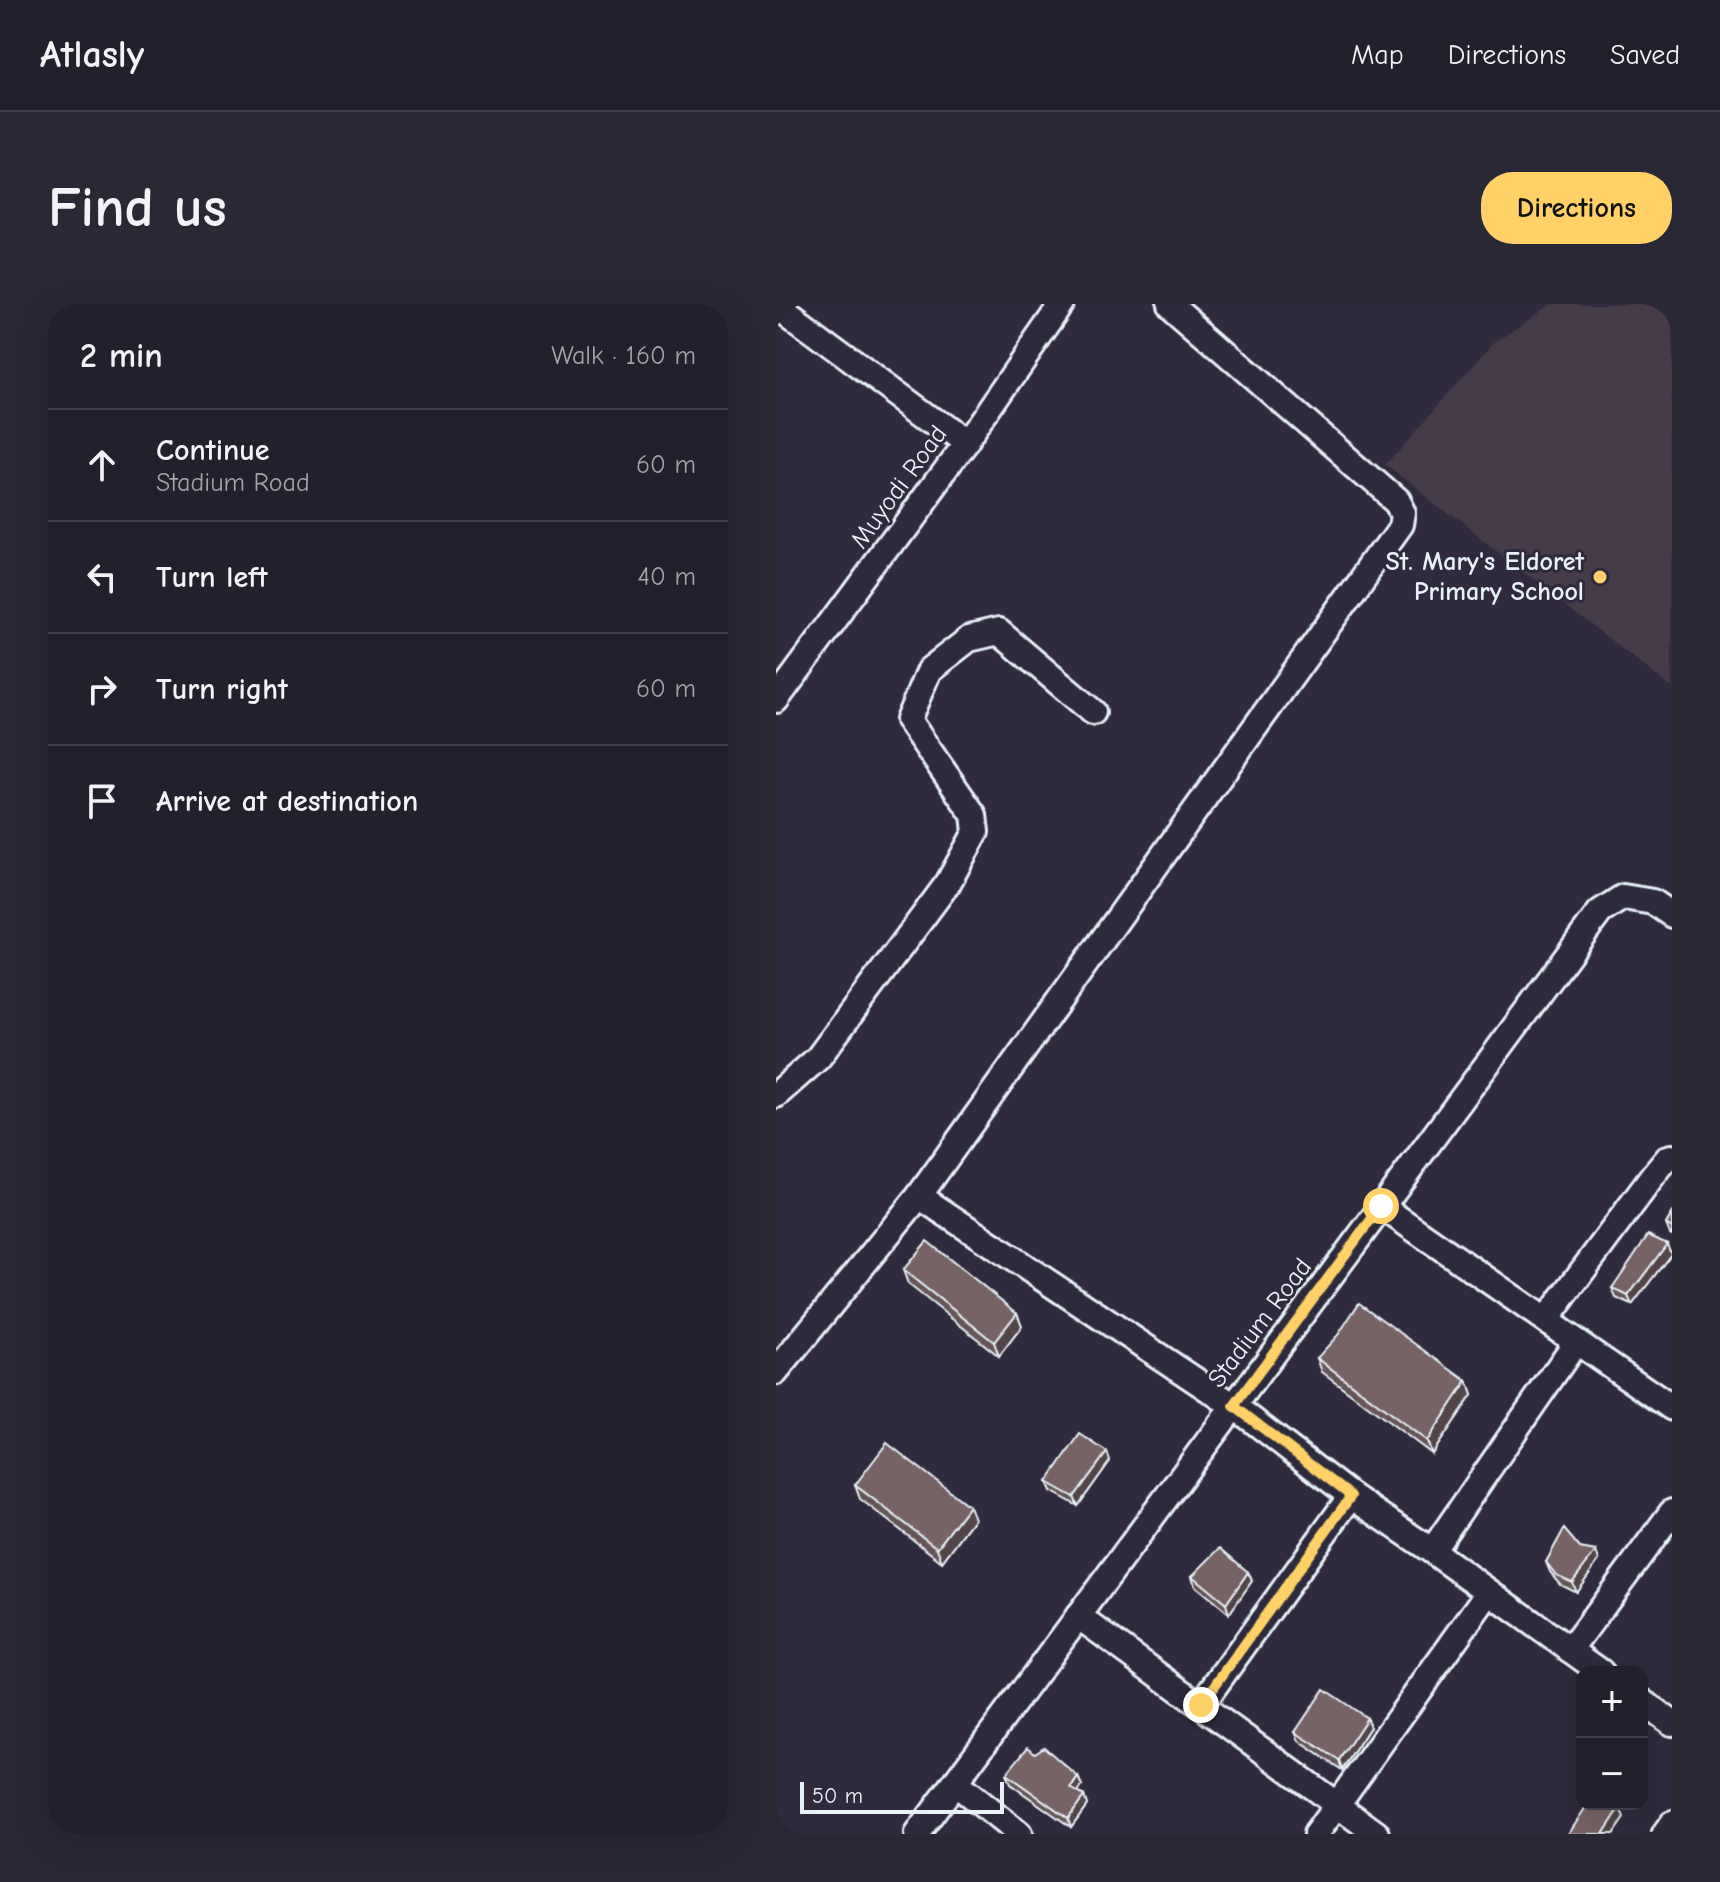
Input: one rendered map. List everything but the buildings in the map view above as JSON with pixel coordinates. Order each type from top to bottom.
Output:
[{"type":"street","points":[[776,304],[965,444]]},
{"type":"street","name":"Muyodi Road","points":[[776,700],[965,444],[1062,304]]},
{"type":"street","points":[[776,1372],[919,1196],[1400,525],[1402,513],[1396,501],[1170,304]]},
{"type":"street","points":[[776,1095],[818,1058],[948,883],[976,832],[974,815],[908,720],[929,670],[969,639],[999,632],[1093,712]]},
{"type":"street","name":"Stadium Road","points":[[917,1834],[1600,912],[1623,897],[1653,902],[1672,915]]},
{"type":"street","points":[[1546,1320],[1653,1176],[1672,1157]]},
{"type":"street","points":[[919,1196],[1234,1406],[1351,1496],[1593,1666]]},
{"type":"street","points":[[1381,1206],[1672,1408]]},
{"type":"street","points":[[1432,1551],[1576,1342]]},
{"type":"street","points":[[1201,1705],[1351,1496]]},
{"type":"street","points":[[1570,1650],[1672,1512]]},
{"type":"street","points":[[1316,1834],[1489,1592]]},
{"type":"street","points":[[1078,1616],[1377,1834]]},
{"type":"street","points":[[1648,1705],[1672,1723]]},
{"type":"street","points":[[955,1783],[1019,1834]]},
{"type":"street","points":[[1665,1834],[1672,1824]]},
{"type":"shaded area","name":"St. Mary's Eldoret Primary School","points":[[1552,304],[1672,304],[1672,688],[1385,465],[1495,341]]},
{"type":"place","name":"St. Mary's Eldoret Primary School","points":[[1600,577]]},
{"type":"route","points":[[1201,1705],[1351,1496],[1234,1406],[1381,1206]]}]
